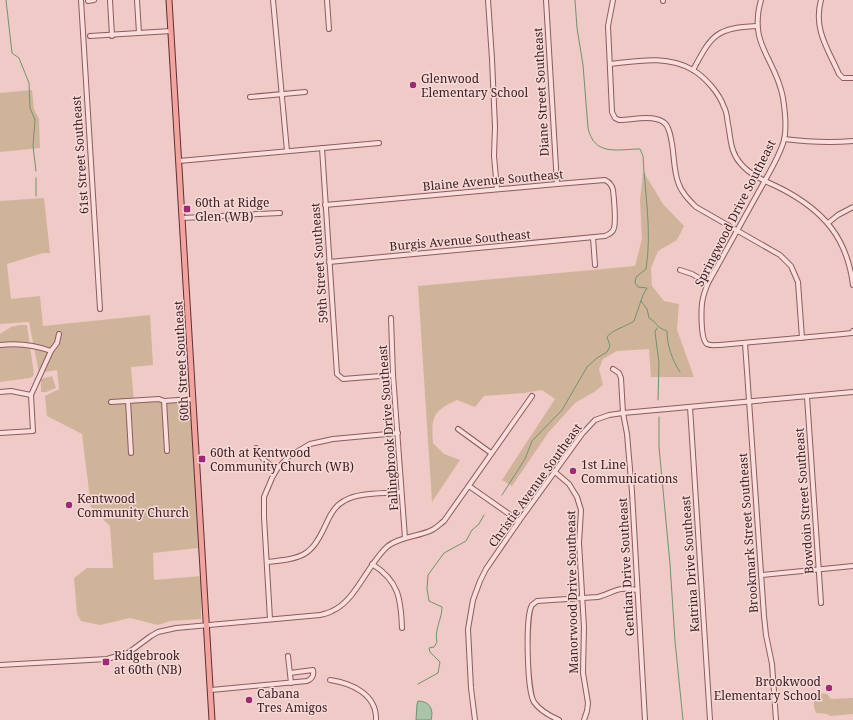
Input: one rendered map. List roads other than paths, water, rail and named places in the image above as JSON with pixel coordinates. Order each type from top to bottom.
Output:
[{"type":"main road","name":"60th Street Southeast","points":[[169,0],[212,720]]},
{"type":"street","name":"61st Street Southeast","points":[[81,0],[100,309]]},
{"type":"street","points":[[88,1],[94,0]]},
{"type":"street","points":[[110,0],[112,36]]},
{"type":"street","points":[[137,0],[139,33]]},
{"type":"street","points":[[273,0],[287,151]]},
{"type":"street","points":[[327,0],[329,29]]},
{"type":"street","points":[[488,0],[495,127],[494,156],[497,189]]},
{"type":"street","name":"Diane Street Southeast","points":[[546,0],[557,184]]},
{"type":"street","points":[[613,0],[608,26],[612,112],[614,118],[619,120],[650,118],[664,122],[668,127],[670,135],[678,184],[686,197],[696,207],[737,232],[780,255],[791,266],[798,282],[802,338]]},
{"type":"street","name":"Springwood Drive Southeast","points":[[745,343],[715,345],[706,344],[703,339],[701,313],[702,299],[708,283],[765,180],[782,147],[784,139],[784,113],[781,87],[758,38],[757,16],[760,0]]},
{"type":"street","points":[[821,0],[818,16],[822,38],[842,78],[853,78]]},
{"type":"street","points":[[693,70],[705,48],[716,35],[730,29],[757,26]]},
{"type":"street","points":[[90,36],[112,36],[171,31]]},
{"type":"street","points":[[610,64],[662,60],[693,70],[704,79],[714,89],[724,107],[729,126],[730,144],[735,156],[746,169],[806,204],[828,223],[843,246],[851,268],[853,284]]},
{"type":"street","points":[[250,97],[305,92]]},
{"type":"street","points":[[784,139],[827,143],[853,141]]},
{"type":"street","points":[[179,161],[379,143]]},
{"type":"street","name":"59th Street Southeast","points":[[322,148],[336,371],[343,379],[393,375]]},
{"type":"street","name":"Blaine Avenue Southeast","points":[[325,205],[605,180],[609,182],[612,189],[614,228],[611,234],[592,238]]},
{"type":"street","points":[[828,223],[838,215],[853,207]]},
{"type":"street","points":[[182,218],[280,213]]},
{"type":"street","points":[[592,238],[595,265]]},
{"type":"street","name":"Burgis Avenue Southeast","points":[[329,262],[592,238]]},
{"type":"street","points":[[680,270],[692,274],[708,283]]},
{"type":"street","name":"Fallingbrook Drive Southeast","points":[[391,318],[393,375],[405,538]]},
{"type":"street","points":[[745,343],[843,334],[853,331]]},
{"type":"street","points":[[0,433],[33,431],[31,395],[51,351],[57,344],[59,334]]},
{"type":"street","name":"Brookmark Street Southeast","points":[[745,343],[765,628],[772,664],[776,720]]},
{"type":"street","points":[[0,344],[38,347],[51,351]]},
{"type":"street","name":"Gentian Drive Southeast","points":[[613,369],[621,378],[623,413],[627,434],[632,492],[645,720]]},
{"type":"street","points":[[0,392],[11,391],[31,395]]},
{"type":"street","name":"Christie Avenue Southeast","points":[[475,720],[468,629],[471,608],[476,590],[486,569],[519,521],[582,434],[595,420],[609,415],[623,413],[853,392]]},
{"type":"street","points":[[0,665],[107,659],[128,653],[158,632],[176,628],[320,615],[333,611],[344,604],[379,554],[390,545],[405,538],[432,530],[444,521],[532,396]]},
{"type":"street","name":"Bowdoin Street Southeast","points":[[807,397],[821,603]]},
{"type":"street","points":[[111,402],[159,399],[164,401],[193,399]]},
{"type":"street","points":[[128,401],[131,453]]},
{"type":"street","points":[[164,401],[167,451]]},
{"type":"street","name":"Katrina Drive Southeast","points":[[690,407],[710,720]]},
{"type":"street","points":[[458,429],[491,453]]},
{"type":"street","points":[[270,619],[264,497],[277,469],[288,457],[310,444],[333,439],[398,433]]},
{"type":"street","points":[[256,448],[264,460],[277,469]]},
{"type":"street","name":"Manorwood Drive Southeast","points":[[555,472],[569,484],[577,498],[581,510],[579,543],[584,642],[583,673],[588,703],[584,720]]},
{"type":"street","points":[[469,486],[519,521]]},
{"type":"street","points":[[267,562],[288,560],[308,552],[318,542],[330,515],[337,506],[344,501],[356,496],[402,492]]},
{"type":"street","points":[[372,564],[391,579],[398,592],[402,610],[402,628]]},
{"type":"street","points":[[761,575],[853,566]]},
{"type":"street","points":[[558,720],[546,713],[534,702],[529,685],[528,631],[529,615],[532,605],[537,601],[598,597],[606,595],[614,590],[624,588],[637,590]]},
{"type":"street","points":[[288,656],[290,683]]},
{"type":"street","points":[[211,690],[308,682],[311,680],[314,673],[313,670],[290,673]]},
{"type":"street","points":[[330,680],[351,685],[369,698],[375,710],[376,720]]},
{"type":"waterway","points":[[6,0],[12,53],[19,58],[29,83],[30,108],[35,120],[33,146],[36,171]]},
{"type":"waterway","points":[[502,495],[525,459],[532,441],[562,410],[587,367],[607,352],[610,346],[607,337],[634,321],[647,288],[638,287],[635,283],[636,277],[646,269],[648,255],[648,212],[643,156],[640,149],[613,150],[600,147],[591,137],[588,128],[583,65],[577,28],[575,0]]},
{"type":"waterway","points":[[36,178],[36,196]]},
{"type":"waterway","points":[[641,301],[647,309],[649,318],[660,328],[667,331],[670,352],[680,372]]},
{"type":"waterway","points":[[657,328],[655,332],[659,363],[658,400]]},
{"type":"waterway","points":[[659,417],[659,447],[683,720]]},
{"type":"waterway","points":[[418,684],[438,673],[440,662],[430,652],[429,648],[434,647],[437,642],[437,629],[442,607],[429,601],[427,589],[428,575],[444,553],[466,541],[472,530],[479,524],[484,515]]},
{"type":"place","name":"Glenwood Elementary School","points":[[413,85]]},
{"type":"place","name":"60th at Ridge Glen (WB)","points":[[187,209]]},
{"type":"place","name":"60th at Kentwood Community Church (WB)","points":[[202,459]]},
{"type":"place","name":"1st Line Communications","points":[[573,471]]},
{"type":"place","name":"Kentwood Community Church","points":[[69,505]]},
{"type":"place","name":"Ridgebrook at 60th (NB)","points":[[106,662]]},
{"type":"place","name":"Brookwood Elementary School","points":[[829,688]]},
{"type":"place","name":"Cabana Tres Amigos","points":[[249,700]]}]
